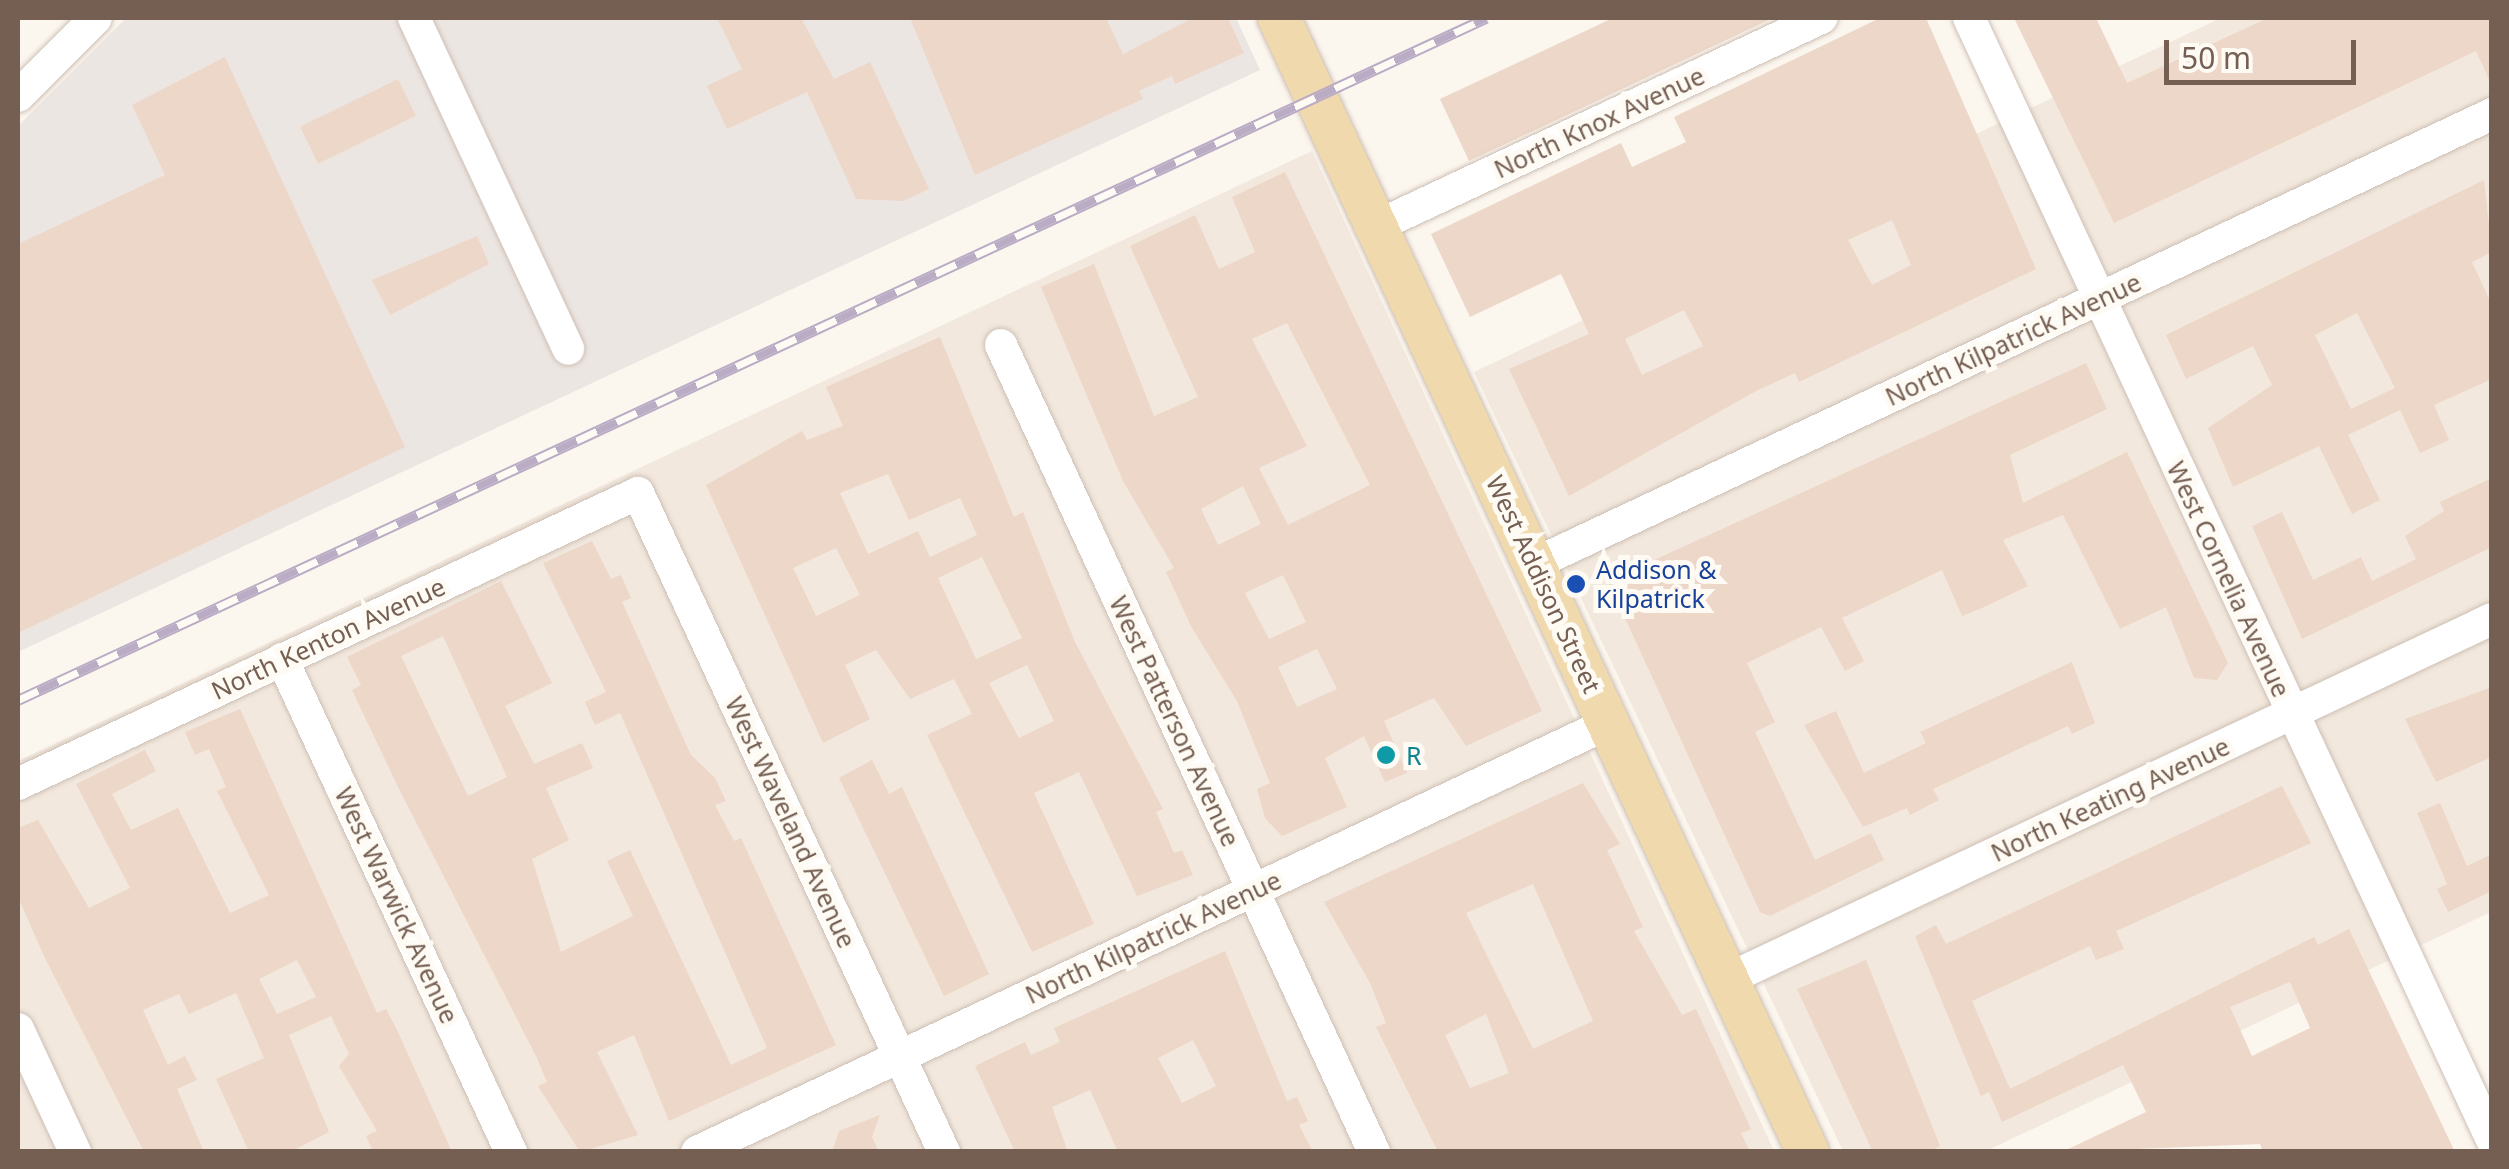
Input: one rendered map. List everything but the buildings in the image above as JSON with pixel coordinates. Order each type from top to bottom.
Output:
[{"type":"main road","name":"West Addison Street","points":[[1288,20],[1377,226],[1808,1152]]},
{"type":"street","points":[[18,96],[96,18]]},
{"type":"street","points":[[414,18],[568,349]]},
{"type":"street","name":"North Knox Avenue","points":[[1377,226],[1822,18]]},
{"type":"street","name":"West Cornelia Avenue","points":[[1969,18],[2492,1140]]},
{"type":"street","name":"North Kilpatrick Avenue","points":[[1534,564],[2492,114]]},
{"type":"street","name":"West Patterson Avenue","points":[[1001,345],[1374,1152]]},
{"type":"street","name":"North Kenton Avenue","points":[[18,784],[638,492]]},
{"type":"street","name":"West Waveland Avenue","points":[[638,492],[944,1152]]},
{"type":"street","name":"North Keating Avenue","points":[[1728,979],[2492,619]]},
{"type":"street","name":"West Warwick Avenue","points":[[282,660],[511,1152]]},
{"type":"street","name":"North Kilpatrick Avenue","points":[[697,1152],[1609,723]]},
{"type":"street","points":[[18,1029],[75,1152]]},
{"type":"shaded area","points":[[126,18],[1236,18],[1260,70],[18,652],[18,126]]},
{"type":"shaded area","points":[[2221,18],[2491,18],[2491,912],[1986,1151],[1843,1151],[1474,372]]},
{"type":"shaded area","points":[[1312,151],[1774,1151],[18,1151],[18,761]]},
{"type":"railway","points":[[18,700],[1486,18]]},
{"type":"place","name":"Addison & Kilpatrick","points":[[1576,584]]},
{"type":"place","name":"R","points":[[1386,755]]}]
